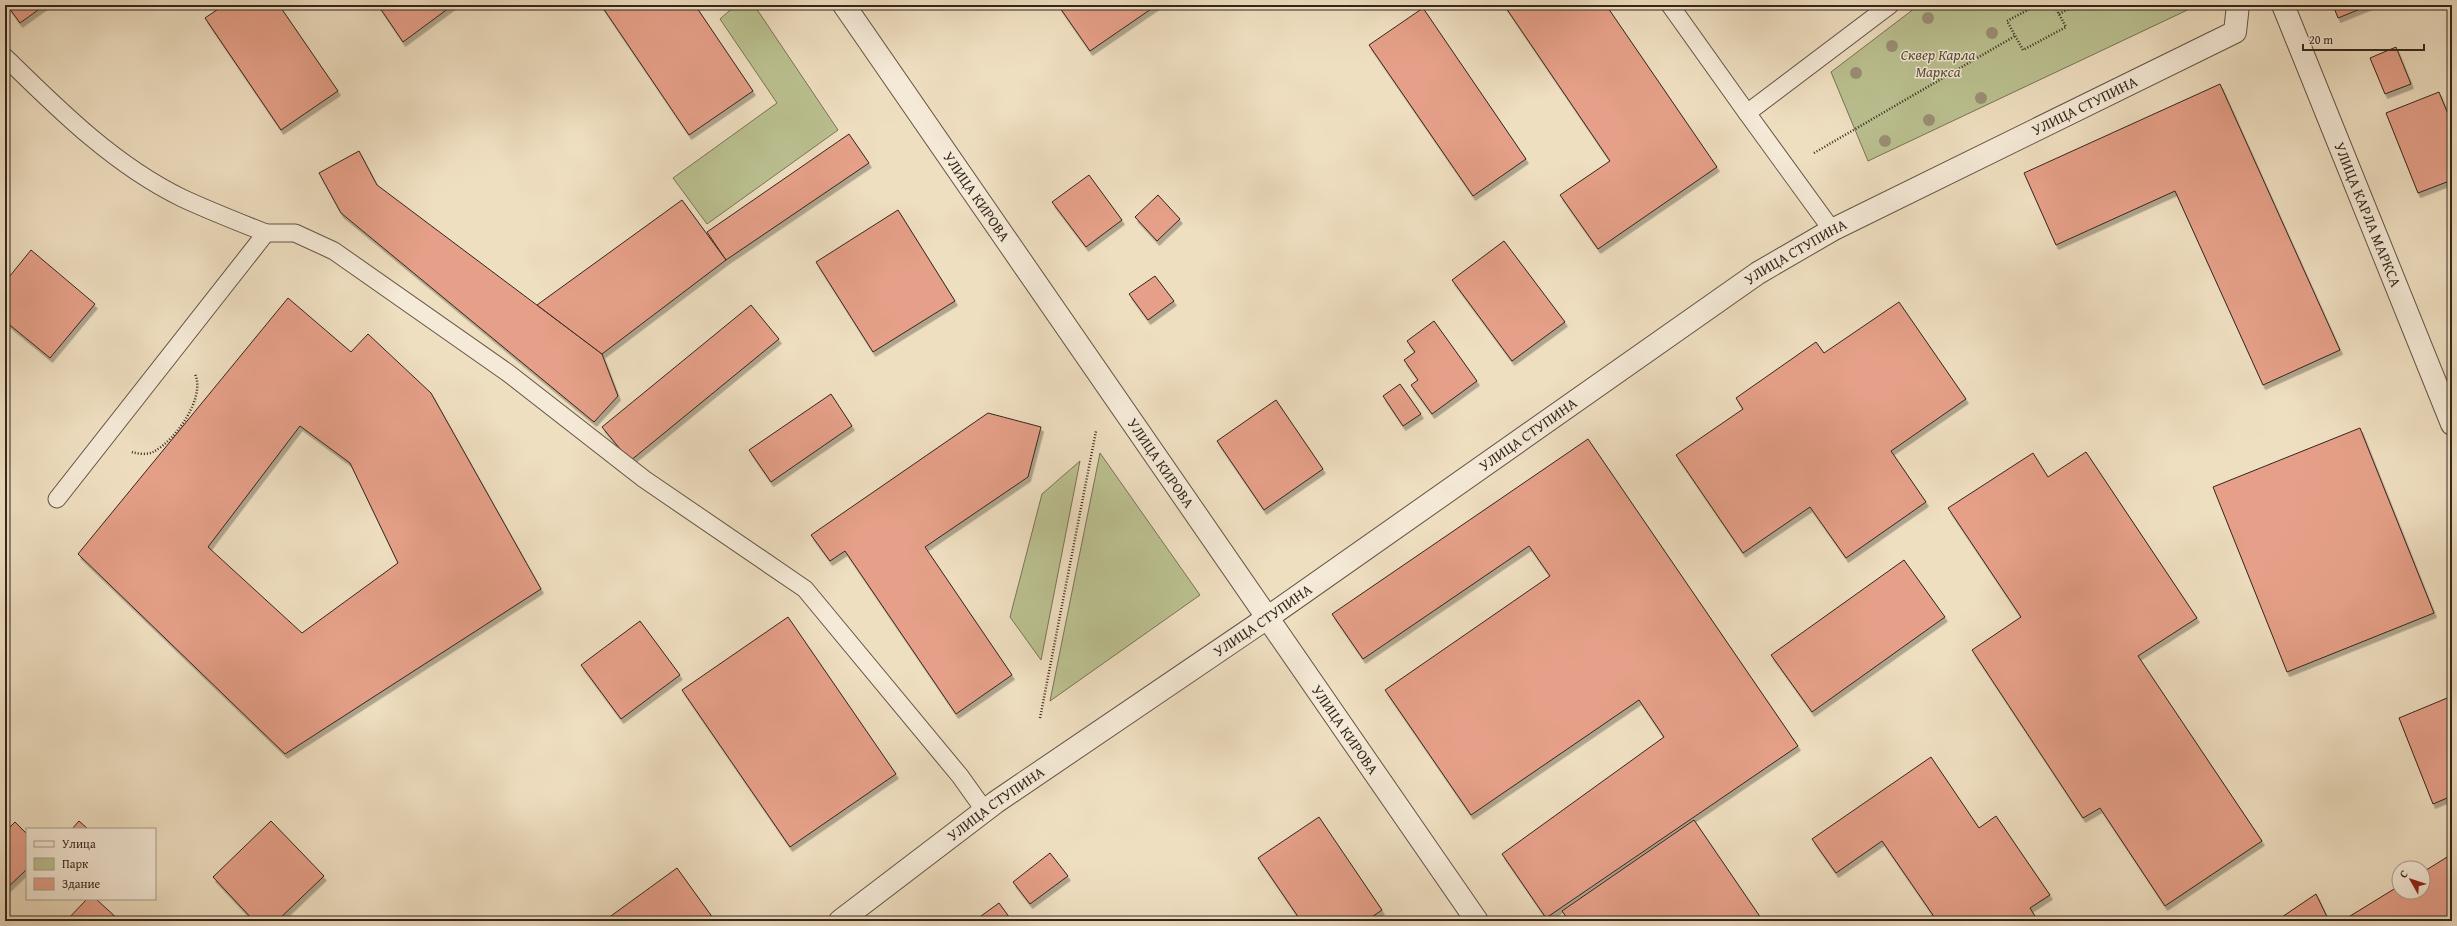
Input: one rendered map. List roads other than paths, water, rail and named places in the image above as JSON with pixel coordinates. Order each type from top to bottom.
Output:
[{"type":"street","name":"УЛИЦА КИРОВА","points":[[844,5],[1478,921]]},
{"type":"street","name":"УЛИЦА СТУПИНА","points":[[840,921],[985,811],[1267,618],[1758,273],[1832,230],[2235,32],[2238,5]]},
{"type":"street","name":"УЛИЦА КАРЛА МАРКСА","points":[[2283,5],[2452,424]]},
{"type":"lane","points":[[1670,5],[1832,230]]},
{"type":"lane","points":[[1747,113],[1890,5]]},
{"type":"lane","points":[[5,57],[68,119],[130,167],[181,198],[266,234],[295,233],[334,251],[508,373],[644,479],[805,589],[960,776],[985,811]]},
{"type":"lane","points":[[57,499],[266,234]]},
{"type":"park label","name":"Сквер Карла Маркса","points":[[1938,64]]}]
